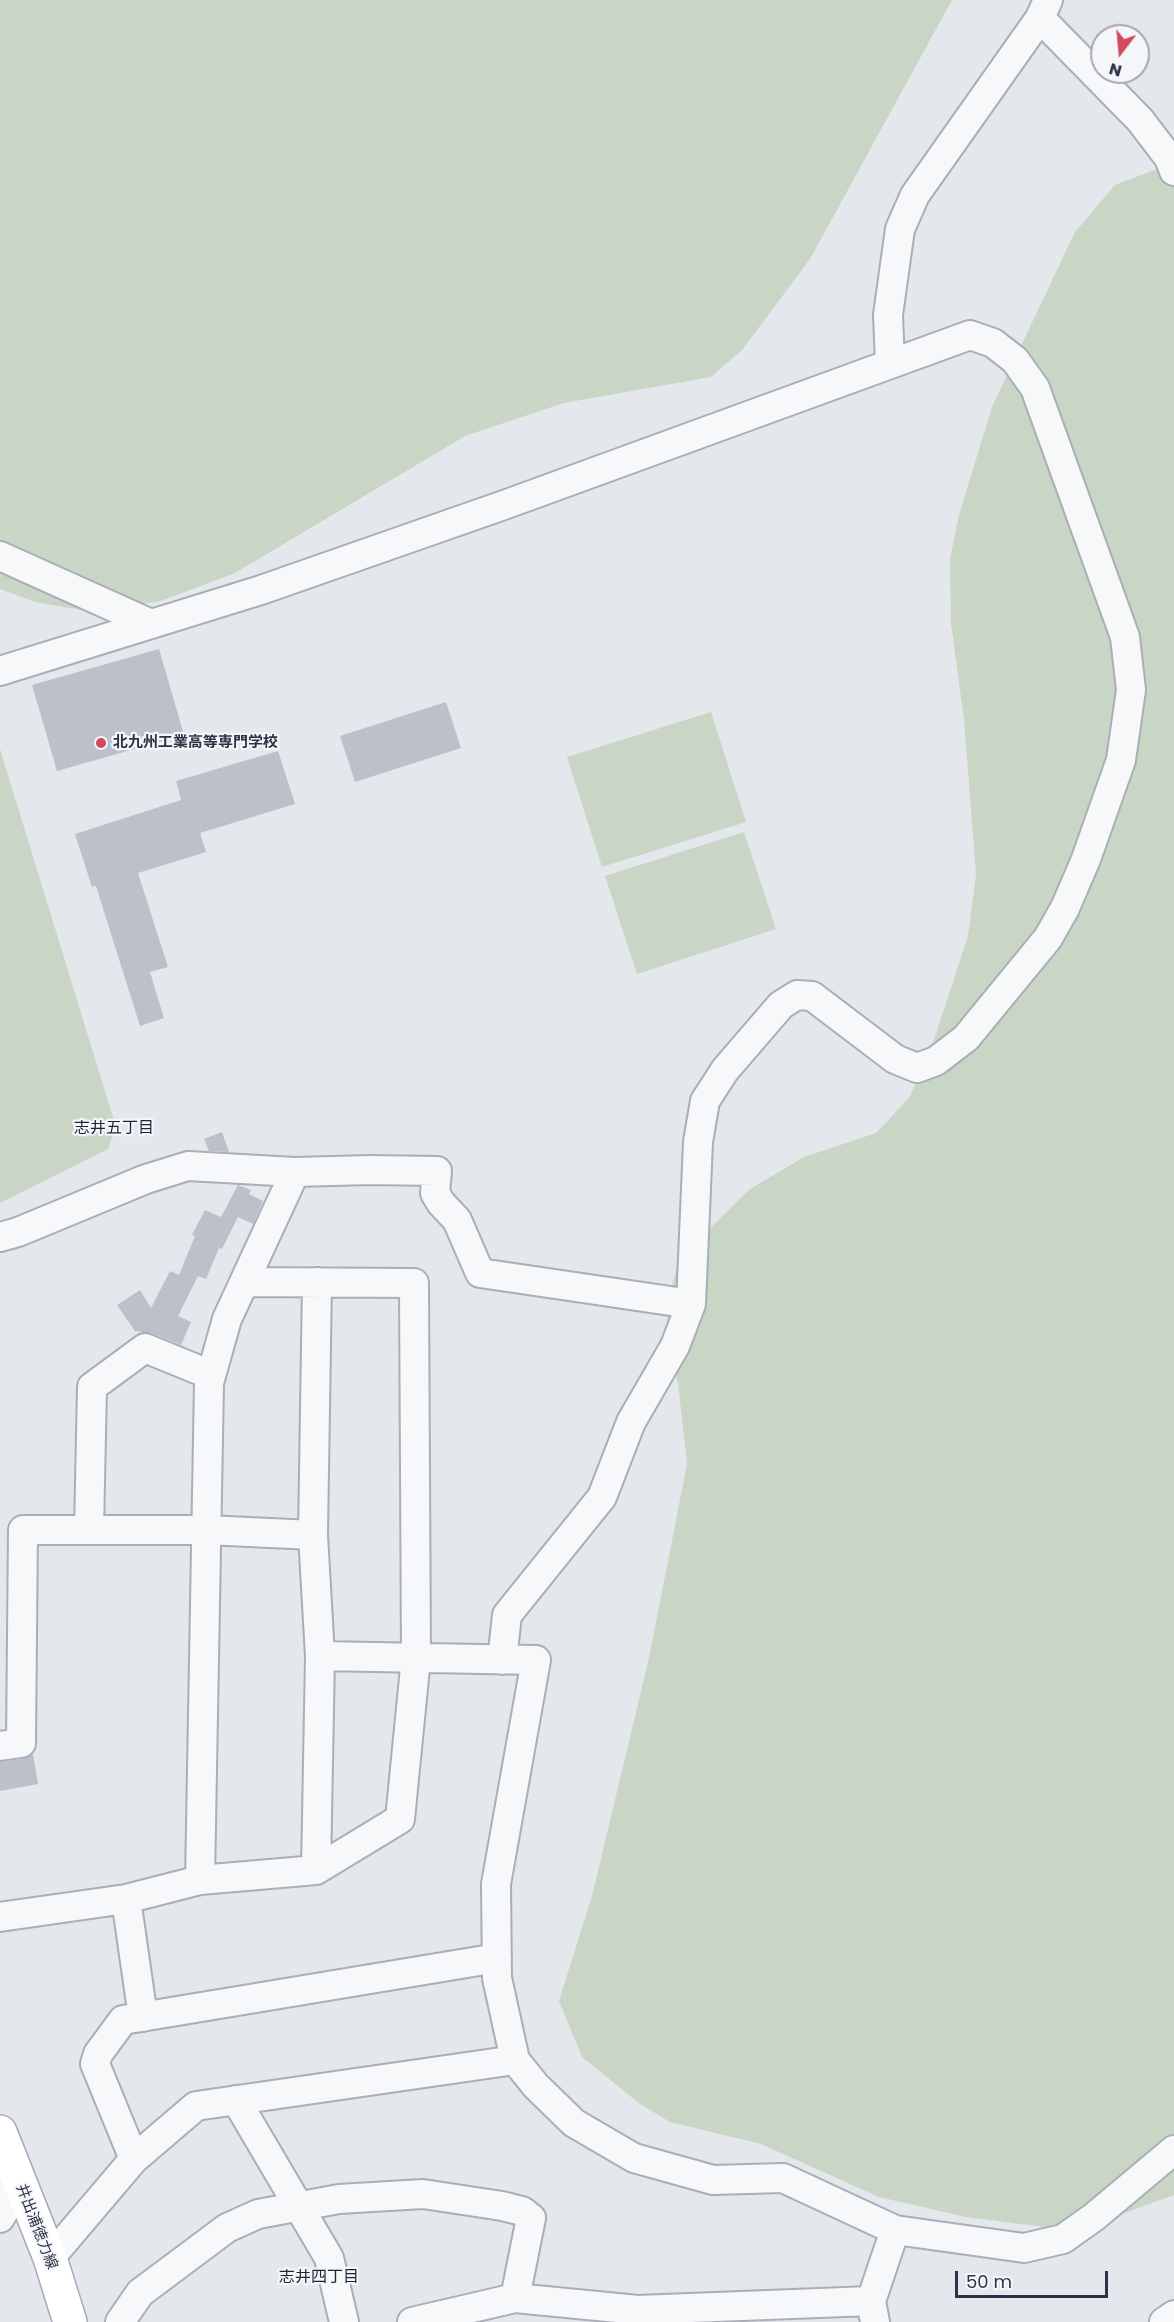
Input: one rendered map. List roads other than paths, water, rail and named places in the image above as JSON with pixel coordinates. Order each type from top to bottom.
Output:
[{"type":"main road","name":"井出浦徳力線","points":[[0,2132],[10,2182],[50,2258],[70,2322]]},
{"type":"street","points":[[890,364],[888,315],[900,229],[915,195],[1044,9],[1140,120],[1169,158],[1174,171]]},
{"type":"street","points":[[0,671],[149,623],[196,611],[306,574],[504,505],[970,335],[993,343],[1015,360],[1035,388],[1125,637],[1131,690],[1122,760],[1086,859],[1065,908],[1048,938],[966,1038],[936,1061],[917,1068],[895,1059],[812,996],[797,994],[781,1005],[725,1070],[705,1101],[698,1142],[691,1304],[675,1346],[631,1422],[602,1497],[507,1615],[502,1660]]},
{"type":"street","points":[[0,556],[149,623]]},
{"type":"street","points":[[0,1237],[18,1232],[146,1179],[188,1166],[295,1172],[437,1171],[435,1193],[457,1220],[480,1274],[691,1304]]},
{"type":"street","points":[[200,1880],[209,1383],[227,1319],[295,1172]]},
{"type":"street","points":[[0,1917],[126,1899],[200,1880],[316,1870],[400,1819],[416,1658],[414,1283],[245,1281]]},
{"type":"street","points":[[316,1870],[320,1656],[313,1535],[318,1282]]},
{"type":"street","points":[[89,1530],[92,1386],[146,1348],[211,1375]]},
{"type":"street","points":[[0,1746],[21,1743],[23,1530],[206,1530],[313,1535]]},
{"type":"street","points":[[320,1656],[536,1660],[496,1884],[497,1978],[514,2060],[574,2123],[634,2158],[713,2180],[783,2178],[895,2230],[1024,2248],[1063,2239],[1094,2217],[1174,2150]]},
{"type":"street","points":[[126,1899],[143,2017]]},
{"type":"street","points":[[134,2159],[95,2064],[98,2054],[123,2020],[497,1958]]},
{"type":"street","points":[[50,2258],[134,2159],[196,2106],[514,2060]]},
{"type":"street","points":[[236,2100],[329,2258],[344,2322]]},
{"type":"street","points":[[0,2218],[10,2182]]},
{"type":"street","points":[[120,2322],[140,2293],[227,2229],[258,2214],[339,2199],[423,2194],[522,2211],[531,2218],[515,2298]]},
{"type":"street","points":[[412,2322],[515,2298],[638,2310],[873,2312],[895,2230]]},
{"type":"street","points":[[1164,2322],[1174,2315]]},
{"type":"place","name":"北九州工業高等専門学校","points":[[101,743]]},
{"type":"district","name":"志井五丁目","points":[[114,1129]]},
{"type":"district","name":"志井四丁目","points":[[319,2278]]}]
